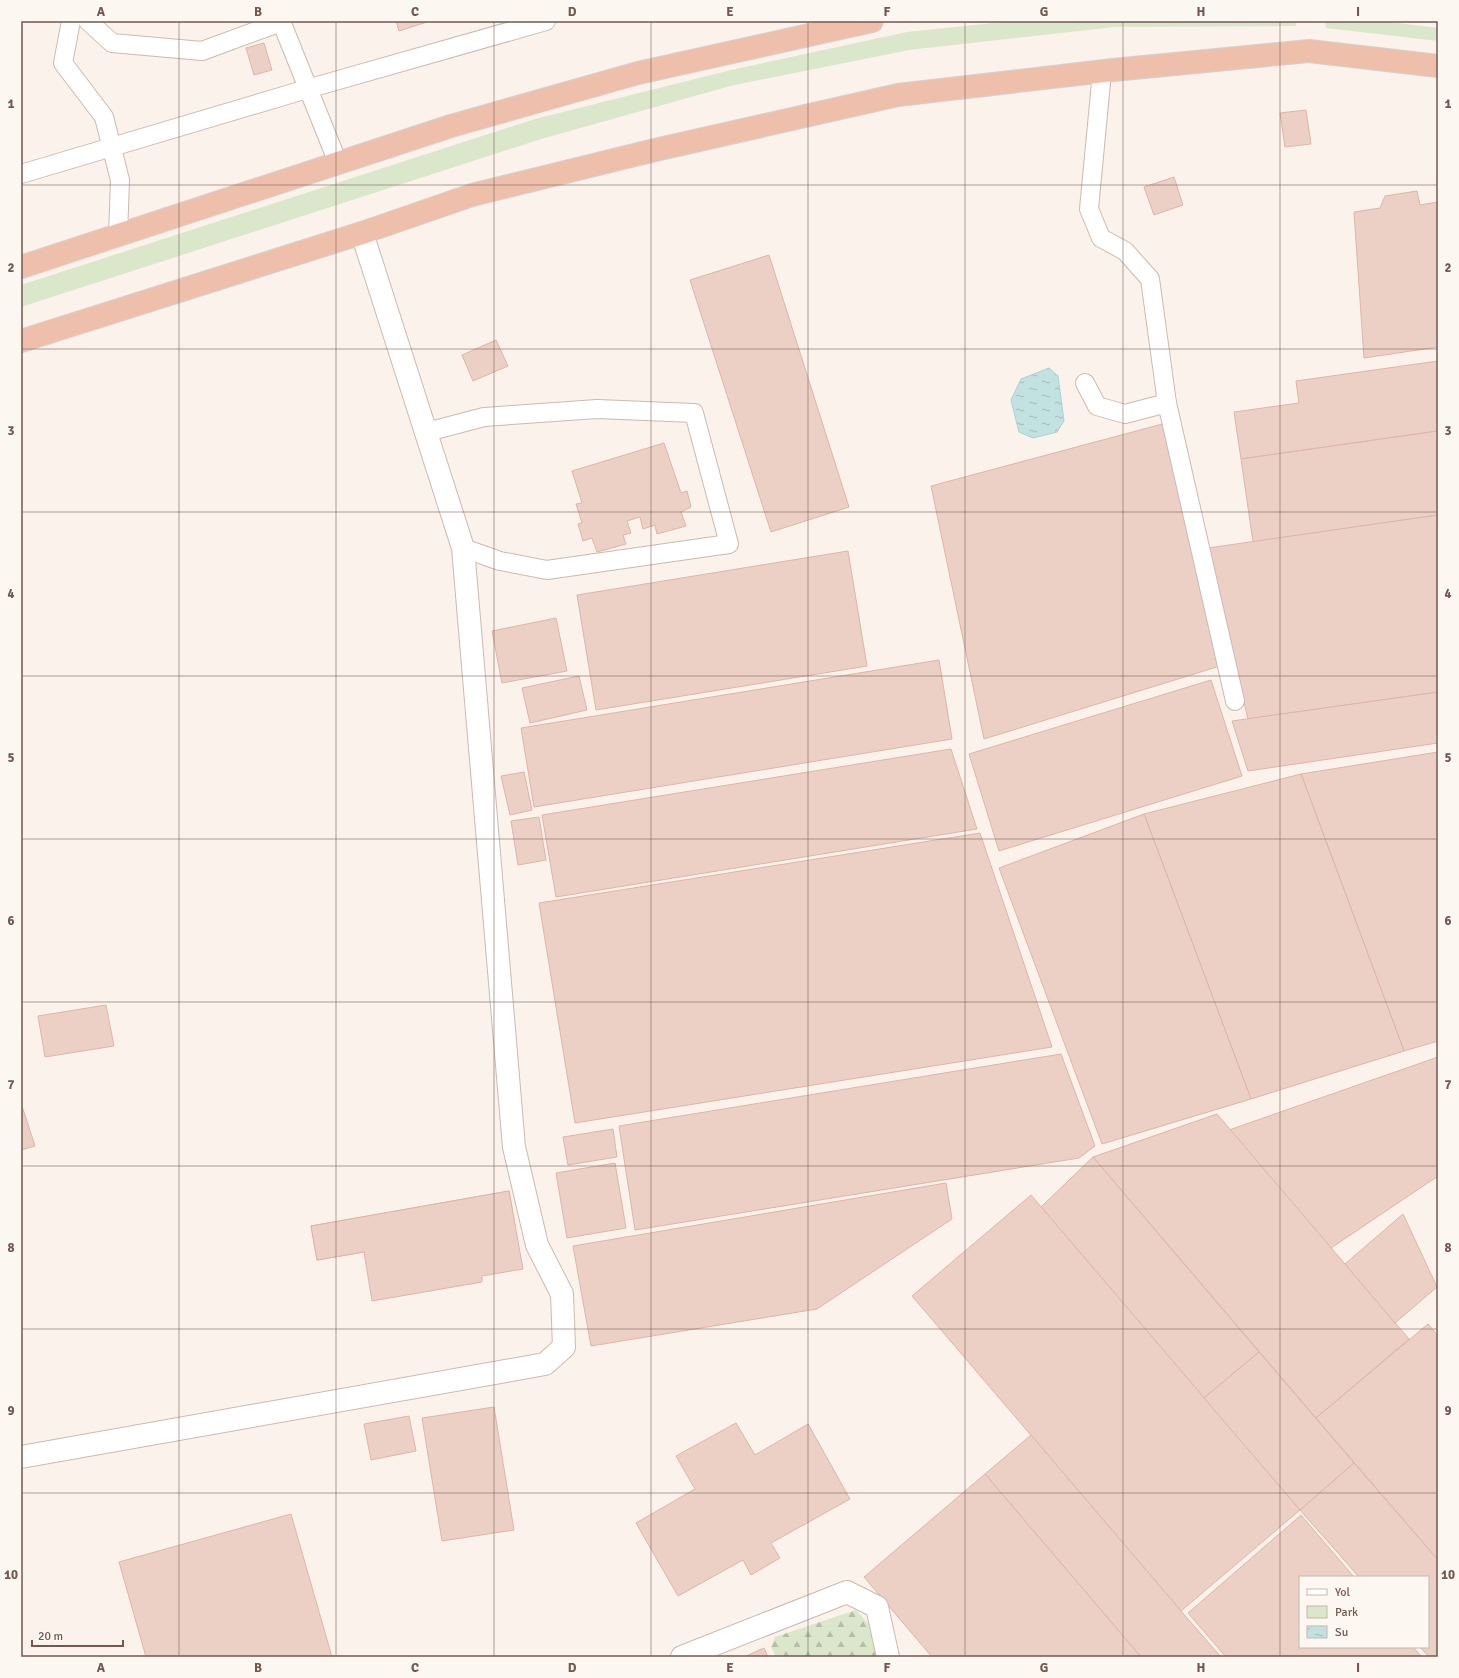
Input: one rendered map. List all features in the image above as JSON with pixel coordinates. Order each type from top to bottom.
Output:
[{"type":"highway","points":[[21,267],[451,126],[638,73],[872,21]]},
{"type":"highway","points":[[21,342],[472,195],[655,150],[898,95],[1309,51],[1438,66]]},
{"type":"street","points":[[21,1457],[545,1364],[564,1347],[562,1294],[537,1245],[514,1147],[463,548],[362,232]]},
{"type":"street","points":[[682,1657],[848,1592],[877,1607],[888,1657]]},
{"type":"lane","points":[[71,21],[63,63],[104,117],[120,180],[118,235]]},
{"type":"lane","points":[[88,21],[112,44],[202,51],[281,22],[338,163]]},
{"type":"lane","points":[[21,174],[307,89],[546,21]]},
{"type":"lane","points":[[1102,72],[1089,209],[1101,238],[1125,251],[1150,279],[1167,403],[1234,701]]},
{"type":"lane","points":[[1085,382],[1097,406],[1125,414],[1167,403]]},
{"type":"lane","points":[[427,432],[484,417],[514,414],[597,409],[694,413],[729,544],[547,570],[500,561],[463,548]]},
{"type":"green space","points":[[1013,21],[1296,21],[1296,26],[1114,27],[909,50],[734,85],[541,139],[21,307],[21,285],[535,119],[731,70],[907,32]]},
{"type":"green space","points":[[1325,21],[1382,21],[1438,28],[1438,41],[1326,28]]},
{"type":"green space","points":[[856,1610],[872,1628],[879,1657],[776,1657],[771,1647],[775,1637]]},
{"type":"water","points":[[1049,368],[1058,376],[1064,421],[1057,432],[1033,438],[1019,432],[1011,400],[1021,379]]},
{"type":"building","points":[[396,21],[430,21],[399,31]]},
{"type":"building","points":[[264,43],[272,70],[254,75],[246,48]]},
{"type":"building","points":[[1306,110],[1311,144],[1285,147],[1280,113]]},
{"type":"building","points":[[1174,177],[1183,205],[1154,215],[1144,187]]},
{"type":"building","points":[[1417,191],[1420,205],[1438,202],[1438,347],[1364,358],[1354,212],[1380,208],[1385,196]]},
{"type":"building","points":[[769,255],[849,507],[771,532],[690,280]]},
{"type":"building","points":[[496,340],[508,366],[473,381],[462,355]]},
{"type":"building","points":[[1438,361],[1438,431],[1241,459],[1234,412],[1299,403],[1296,381]]},
{"type":"building","points":[[1166,423],[1220,666],[984,739],[931,486]]},
{"type":"building","points":[[1438,431],[1438,515],[1253,542],[1241,459]]},
{"type":"building","points":[[664,443],[681,493],[687,491],[691,507],[681,512],[686,526],[657,534],[655,525],[643,529],[640,517],[627,521],[631,533],[623,535],[626,544],[597,552],[592,538],[583,541],[578,524],[582,523],[576,504],[582,503],[572,471]]},
{"type":"building","points":[[1438,515],[1438,692],[1248,719],[1208,548]]},
{"type":"building","points":[[848,551],[867,666],[596,710],[577,595]]},
{"type":"building","points":[[556,618],[567,671],[502,683],[492,631]]},
{"type":"building","points":[[939,660],[952,739],[534,807],[521,728]]},
{"type":"building","points":[[579,676],[587,710],[530,723],[522,688]]},
{"type":"building","points":[[1211,680],[1242,776],[999,851],[969,754]]},
{"type":"building","points":[[1438,692],[1438,743],[1248,771],[1232,721]]},
{"type":"building","points":[[951,749],[977,829],[556,897],[542,815]]},
{"type":"building","points":[[1438,752],[1438,1041],[1404,1051],[1301,774]]},
{"type":"building","points":[[524,772],[532,810],[510,815],[501,776]]},
{"type":"building","points":[[1301,774],[1404,1051],[1251,1099],[1144,814]]},
{"type":"building","points":[[1144,814],[1251,1099],[1102,1144],[999,868]]},
{"type":"building","points":[[539,817],[546,860],[518,865],[511,821]]},
{"type":"building","points":[[980,833],[1052,1047],[575,1123],[539,903]]},
{"type":"building","points":[[106,1005],[114,1046],[45,1057],[38,1016]]},
{"type":"building","points":[[1061,1054],[1095,1146],[1079,1158],[635,1230],[619,1126]]},
{"type":"building","points":[[1438,1057],[1438,1176],[1331,1248],[1229,1130]]},
{"type":"building","points":[[21,1103],[35,1146],[21,1150]]},
{"type":"building","points":[[1217,1114],[1409,1339],[1316,1418],[1093,1157]]},
{"type":"building","points":[[613,1129],[617,1157],[568,1165],[563,1137]]},
{"type":"building","points":[[1093,1157],[1259,1352],[1204,1398],[1041,1207]]},
{"type":"building","points":[[615,1163],[626,1228],[567,1238],[556,1173]]},
{"type":"building","points":[[946,1183],[952,1219],[817,1309],[591,1346],[573,1246]]},
{"type":"building","points":[[509,1191],[515,1226],[317,1260],[311,1226]]},
{"type":"building","points":[[509,1191],[523,1269],[482,1276],[482,1282],[372,1301],[364,1252],[317,1260],[311,1226]]},
{"type":"building","points":[[1031,1195],[1300,1510],[1181,1611],[912,1296]]},
{"type":"building","points":[[1403,1214],[1437,1287],[1395,1323],[1345,1264]]},
{"type":"building","points":[[1428,1324],[1438,1336],[1438,1560],[1316,1418]]},
{"type":"building","points":[[1259,1352],[1354,1463],[1300,1510],[1204,1398]]},
{"type":"building","points":[[494,1407],[514,1530],[442,1541],[422,1418]]},
{"type":"building","points":[[409,1416],[416,1451],[371,1460],[364,1424]]},
{"type":"building","points":[[736,1423],[755,1455],[808,1424],[850,1499],[771,1543],[780,1558],[751,1575],[743,1560],[678,1596],[636,1523],[695,1489],[676,1456]]},
{"type":"building","points":[[1031,1435],[1221,1657],[1141,1657],[985,1474]]},
{"type":"building","points":[[1354,1463],[1438,1560],[1438,1657],[1429,1657],[1421,1648],[1429,1648],[1429,1576],[1358,1576],[1300,1510]]},
{"type":"building","points":[[985,1474],[1141,1657],[932,1657],[864,1577]]},
{"type":"building","points":[[291,1514],[332,1657],[146,1657],[119,1562]]},
{"type":"building","points":[[1301,1515],[1353,1576],[1299,1576],[1299,1648],[1414,1648],[1422,1657],[1226,1657],[1188,1613]]},
{"type":"building","points":[[764,1648],[768,1657],[744,1657]]}]
